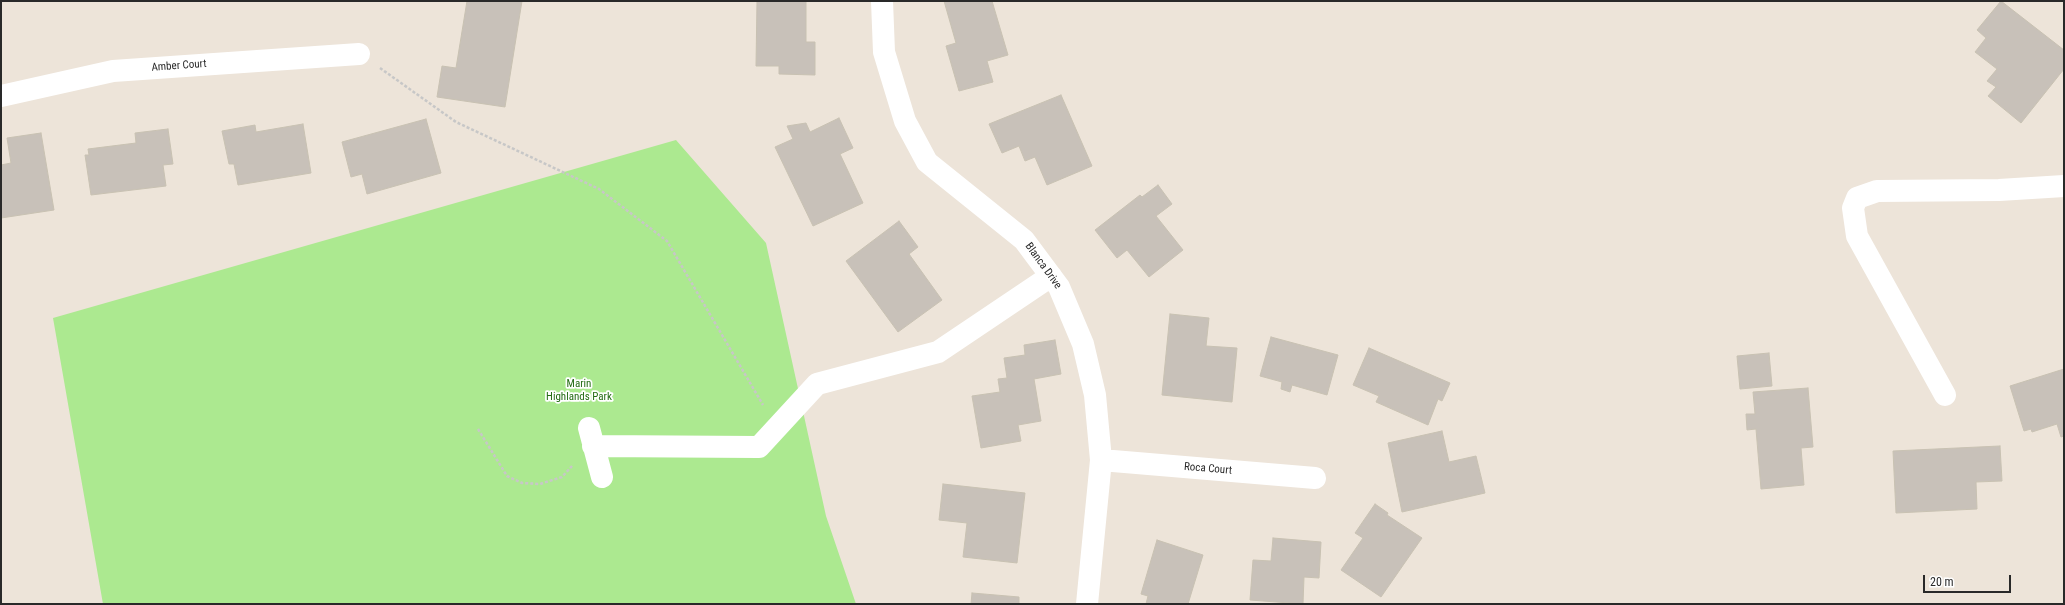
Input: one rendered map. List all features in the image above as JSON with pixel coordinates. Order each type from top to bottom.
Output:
[{"type":"street","name":"Blanca Drive","points":[[882,1],[884,52],[905,121],[927,162],[1024,240],[1059,287],[1083,344],[1095,395],[1101,460],[1087,604]]},
{"type":"street","name":"Amber Court","points":[[1,96],[113,71],[359,54]]},
{"type":"street","points":[[1945,395],[1857,236],[1853,208],[1857,198],[1877,192],[1999,190],[2064,186]]},
{"type":"street","points":[[602,477],[591,437],[753,454],[817,384],[938,352],[1051,276]]},
{"type":"street","name":"Roca Court","points":[[1101,460],[1315,478]]},
{"type":"path","points":[[359,54],[456,122],[599,189],[667,241],[776,428]]},
{"type":"path","points":[[478,429],[507,476],[522,483],[540,484],[562,477],[591,437]]},
{"type":"green space","name":"Marin Highlands Park","points":[[676,140],[766,243],[826,516],[856,604],[103,604],[53,318]]},
{"type":"building","points":[[467,1],[522,1],[505,107],[437,97],[442,66],[456,68]]},
{"type":"building","points":[[757,1],[806,1],[806,42],[815,42],[815,75],[779,74],[779,66],[756,66]]},
{"type":"building","points":[[944,1],[992,1],[1008,55],[987,61],[993,82],[959,91],[946,46],[956,43]]},
{"type":"building","points":[[2001,1],[2064,50],[2064,69],[2021,123],[1988,96],[1996,87],[1987,81],[1997,69],[1975,52],[1986,38],[1977,30]]},
{"type":"building","points":[[1061,95],[1092,166],[1047,185],[1035,157],[1025,161],[1019,146],[1002,153],[989,124]]},
{"type":"building","points":[[839,118],[853,148],[840,154],[863,203],[813,226],[775,147],[793,139],[787,126],[806,123],[810,132]]},
{"type":"building","points":[[426,119],[441,173],[367,194],[362,174],[351,177],[342,142]]},
{"type":"building","points":[[303,124],[311,173],[238,185],[234,164],[229,164],[222,131],[255,125],[256,132]]},
{"type":"building","points":[[168,129],[173,164],[163,165],[166,186],[91,195],[85,155],[89,155],[88,149],[136,143],[135,133]]},
{"type":"building","points":[[41,133],[54,210],[1,218],[1,165],[11,163],[7,138]]},
{"type":"building","points":[[1158,185],[1172,204],[1156,216],[1183,250],[1149,277],[1127,250],[1117,258],[1095,230],[1140,195],[1142,197]]},
{"type":"building","points":[[899,221],[918,247],[909,254],[942,300],[898,332],[846,261]]},
{"type":"building","points":[[1170,314],[1209,318],[1206,346],[1237,348],[1232,402],[1162,395]]},
{"type":"building","points":[[1271,337],[1338,355],[1327,395],[1292,385],[1290,392],[1281,389],[1282,382],[1260,376]]},
{"type":"building","points":[[1055,340],[1061,374],[1034,379],[1041,421],[1018,425],[1021,441],[981,448],[972,396],[1000,392],[998,379],[1007,378],[1004,358],[1025,355],[1024,345]]},
{"type":"building","points":[[1369,348],[1450,383],[1442,401],[1438,399],[1428,425],[1376,402],[1379,396],[1353,385]]},
{"type":"building","points":[[1769,353],[1772,386],[1740,389],[1737,356]]},
{"type":"building","points":[[2064,369],[2064,436],[2061,437],[2057,424],[2032,432],[2031,429],[2024,431],[2010,386]]},
{"type":"building","points":[[1808,388],[1813,447],[1801,448],[1804,485],[1761,489],[1756,429],[1747,430],[1746,414],[1755,414],[1753,392]]},
{"type":"building","points":[[1442,431],[1449,462],[1476,456],[1485,493],[1402,512],[1388,443]]},
{"type":"building","points":[[2000,446],[2002,481],[1976,482],[1977,509],[1896,513],[1893,451]]},
{"type":"building","points":[[943,484],[1025,493],[1017,563],[963,557],[967,523],[939,520]]},
{"type":"building","points":[[1375,504],[1388,513],[1387,515],[1422,538],[1381,597],[1341,570],[1363,538],[1355,533]]},
{"type":"building","points":[[1273,538],[1321,542],[1319,578],[1304,577],[1303,604],[1250,600],[1253,560],[1271,561]]},
{"type":"building","points":[[1157,540],[1203,555],[1188,604],[1146,604],[1148,596],[1141,594]]},
{"type":"building","points":[[972,593],[1019,597],[1019,604],[971,604]]}]
